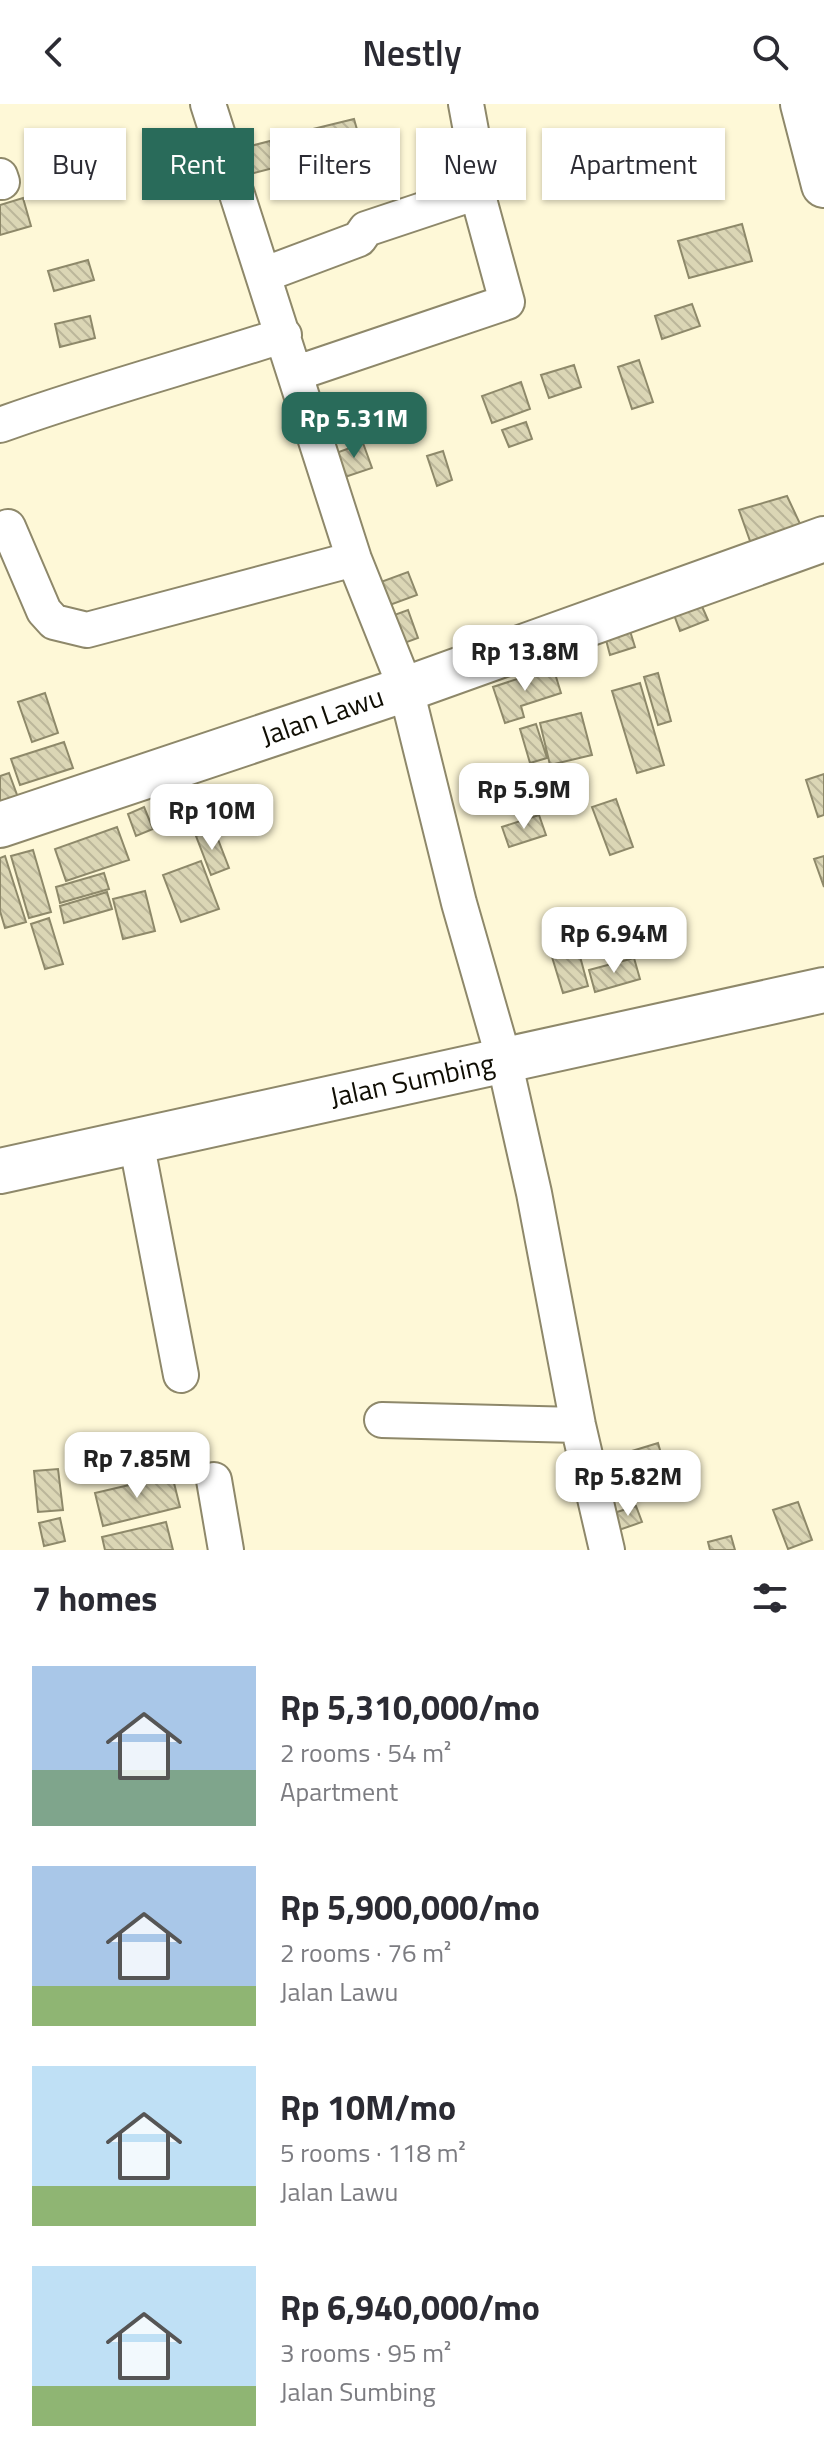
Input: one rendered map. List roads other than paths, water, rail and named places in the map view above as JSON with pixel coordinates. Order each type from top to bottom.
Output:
[{"type":"main road","points":[[803,104],[824,185]]},
{"type":"main road","name":"Jalan Lawu","points":[[0,825],[406,689],[824,539]]},
{"type":"main road","name":"Jalan Sumbing","points":[[0,1171],[824,990]]},
{"type":"street","points":[[208,104],[357,566],[406,689],[459,903],[504,1060],[534,1193],[578,1425],[607,1550]]},
{"type":"street","points":[[466,104],[470,128]]},
{"type":"street","points":[[263,275],[359,239],[366,229],[453,200]]},
{"type":"street","points":[[297,373],[507,302],[479,200]]},
{"type":"street","points":[[0,425],[85,395],[163,375],[284,335]]},
{"type":"street","points":[[3,518],[44,611],[54,622],[87,630],[357,566]]},
{"type":"street","points":[[136,1141],[181,1375]]},
{"type":"street","points":[[382,1420],[578,1425]]},
{"type":"street","points":[[214,1480],[226,1550]]}]
